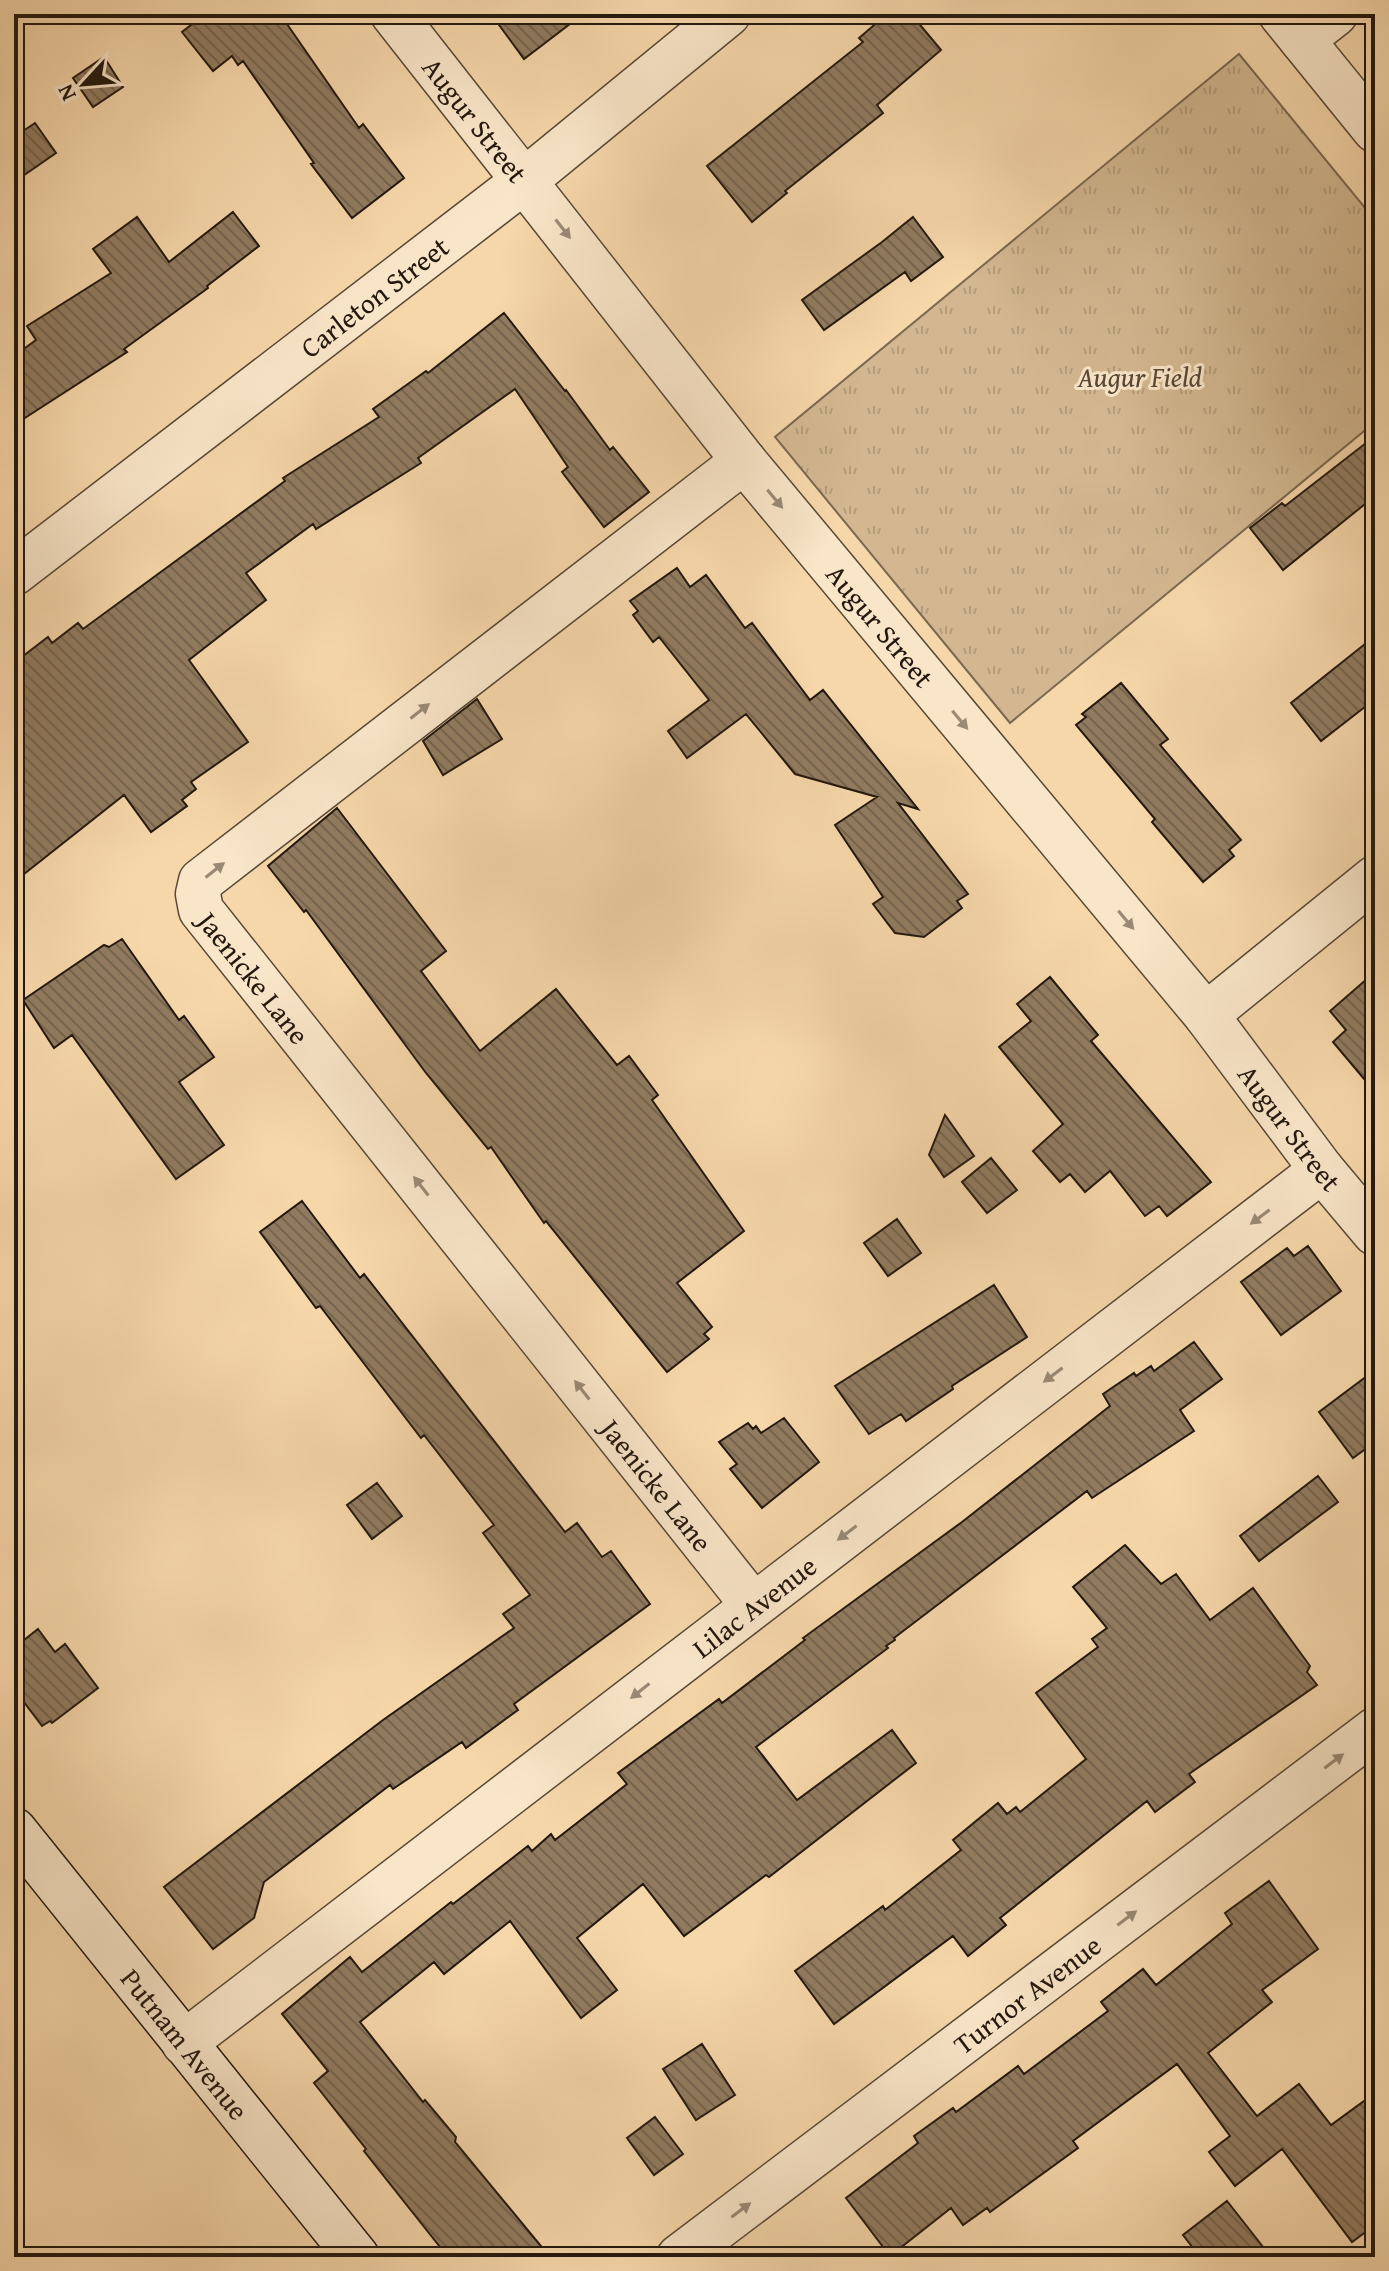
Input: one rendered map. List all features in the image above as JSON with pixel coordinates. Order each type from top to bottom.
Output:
[{"type":"street","name":"Augur Street","points":[[393,14],[744,461],[1206,1015],[1322,1170],[1375,1233]]},
{"type":"street","name":"Carleton Street","points":[[14,573],[524,181],[728,14]]},
{"type":"street","points":[[1306,23],[1375,130]]},
{"type":"street","name":"Jaenicke Lane","points":[[744,461],[201,881],[198,894],[201,910],[753,1605]]},
{"type":"street","points":[[1206,1015],[1375,878]]},
{"type":"street","name":"Lilac Avenue","points":[[184,2043],[1322,1170]]},
{"type":"street","name":"Turnor Avenue","points":[[679,2257],[1375,1730]]},
{"type":"street","name":"Putnam Avenue","points":[[14,1830],[357,2257]]},
{"type":"green space","name":"Augur Field","points":[[1239,54],[1375,220],[1375,422],[1010,723],[775,437]]},
{"type":"building","points":[[205,14],[280,14],[359,128],[363,124],[404,178],[352,218],[311,164],[314,163],[243,61],[238,65],[232,56],[213,71],[182,32]]},
{"type":"building","points":[[491,14],[583,14],[524,59]]},
{"type":"building","points":[[887,14],[911,14],[941,50],[877,105],[883,113],[785,191],[787,193],[752,222],[707,166],[863,42],[859,38]]},
{"type":"building","points":[[104,57],[123,87],[93,107],[73,78]]},
{"type":"building","points":[[35,123],[56,153],[14,182],[14,137]]},
{"type":"building","points":[[233,212],[259,246],[208,288],[124,349],[127,352],[14,425],[14,356],[36,340],[27,326],[111,273],[93,249],[137,217],[169,262]]},
{"type":"building","points":[[913,217],[943,257],[911,281],[905,272],[824,330],[802,300]]},
{"type":"building","points":[[504,313],[610,450],[613,447],[649,492],[604,527],[562,472],[568,467],[515,389],[418,458],[421,463],[316,529],[313,524],[246,573],[266,600],[189,660],[248,742],[191,782],[196,789],[182,800],[187,806],[151,832],[124,795],[14,882],[14,663],[48,637],[52,643],[78,623],[83,629],[285,481],[283,478],[379,417],[373,409],[426,371],[428,373]]},
{"type":"building","points":[[1375,436],[1375,496],[1283,570],[1250,528],[1282,503],[1285,506]]},
{"type":"building","points":[[677,568],[690,587],[706,575],[745,628],[752,623],[810,700],[823,690],[918,809],[898,803],[968,894],[957,901],[962,908],[924,937],[895,933],[873,904],[883,897],[835,825],[877,797],[795,774],[746,714],[687,758],[668,731],[709,700],[659,637],[653,642],[633,615],[638,611],[630,601]]},
{"type":"building","points":[[1375,636],[1375,699],[1321,741],[1291,703]]},
{"type":"building","points":[[1121,683],[1168,739],[1160,745],[1241,840],[1229,850],[1234,856],[1203,882],[1076,725],[1086,717],[1082,714]]},
{"type":"building","points":[[477,699],[502,739],[443,775],[423,741]]},
{"type":"building","points":[[337,808],[446,951],[421,971],[480,1051],[556,989],[617,1065],[629,1056],[658,1095],[652,1100],[744,1231],[677,1283],[712,1327],[704,1334],[709,1339],[667,1372],[546,1221],[544,1223],[491,1147],[488,1149],[426,1073],[306,910],[304,912],[268,866]]},
{"type":"building","points":[[122,939],[179,1020],[184,1016],[214,1057],[179,1082],[224,1145],[176,1179],[72,1035],[54,1048],[23,1000],[104,945],[109,947]]},
{"type":"building","points":[[1375,972],[1375,1092],[1333,1042],[1346,1030],[1330,1011]]},
{"type":"building","points":[[1050,977],[1098,1035],[1091,1041],[1211,1182],[1167,1216],[1159,1206],[1145,1216],[1110,1171],[1085,1192],[1070,1174],[1060,1182],[1033,1151],[1063,1124],[999,1047],[1031,1021],[1017,1004]]},
{"type":"building","points":[[945,1115],[974,1156],[944,1177],[929,1155]]},
{"type":"building","points":[[991,1158],[1017,1190],[987,1213],[962,1182]]},
{"type":"building","points":[[302,1201],[360,1278],[364,1274],[565,1532],[577,1523],[602,1557],[611,1551],[650,1604],[514,1704],[518,1710],[466,1748],[462,1742],[393,1789],[390,1785],[264,1882],[254,1918],[213,1949],[164,1887],[383,1720],[514,1628],[503,1614],[530,1595],[483,1533],[494,1525],[424,1435],[421,1438],[320,1306],[316,1308],[260,1232]]},
{"type":"building","points":[[897,1219],[921,1253],[888,1276],[864,1243]]},
{"type":"building","points":[[1308,1246],[1341,1291],[1281,1335],[1241,1282],[1287,1248],[1294,1256]]},
{"type":"building","points":[[994,1285],[1027,1337],[952,1386],[953,1389],[906,1421],[901,1414],[869,1434],[835,1386]]},
{"type":"building","points":[[1194,1342],[1222,1379],[1180,1410],[1194,1431],[1092,1498],[1087,1491],[894,1638],[886,1646],[888,1648],[756,1747],[797,1800],[892,1730],[916,1763],[769,1877],[766,1875],[684,1936],[643,1884],[577,1938],[617,1990],[581,2018],[510,1921],[444,1974],[434,1962],[360,2022],[550,2257],[448,2257],[314,2083],[328,2071],[282,2014],[350,1957],[362,1972],[528,1846],[532,1851],[551,1834],[555,1840],[627,1784],[618,1773],[719,1699],[722,1703],[1110,1406],[1103,1394],[1134,1373],[1136,1376],[1151,1366],[1154,1371]]},
{"type":"building","points":[[1375,1370],[1375,1442],[1353,1458],[1319,1412]]},
{"type":"building","points":[[784,1418],[819,1462],[762,1508],[730,1469],[737,1464],[719,1442],[748,1423],[753,1429],[756,1426],[761,1433]]},
{"type":"building","points":[[1318,1476],[1338,1502],[1259,1561],[1240,1536]]},
{"type":"building","points":[[377,1483],[402,1516],[372,1539],[347,1505]]},
{"type":"building","points":[[1125,1545],[1161,1584],[1176,1574],[1210,1620],[1253,1588],[1310,1666],[1307,1672],[1317,1685],[1189,1774],[1195,1782],[1155,1812],[1147,1801],[1000,1918],[1006,1925],[968,1956],[953,1936],[834,2024],[795,1971],[883,1906],[885,1910],[961,1850],[953,1840],[998,1803],[1007,1814],[1016,1807],[1020,1812],[1086,1759],[1036,1693],[1098,1647],[1092,1639],[1107,1628],[1073,1587]]},
{"type":"building","points":[[38,1629],[55,1652],[65,1644],[98,1688],[52,1723],[50,1721],[42,1726],[14,1689],[14,1648]]},
{"type":"building","points":[[1269,1881],[1318,1949],[1262,1990],[1272,2002],[1208,2053],[1257,2116],[1299,2084],[1331,2125],[1375,2093],[1375,2225],[1352,2242],[1282,2149],[1235,2186],[1209,2152],[1230,2136],[1177,2064],[1073,2141],[1078,2148],[990,2212],[987,2208],[963,2225],[951,2208],[890,2256],[846,2198],[918,2143],[914,2136],[953,2108],[956,2112],[1018,2066],[1024,2074],[1108,2011],[1101,2002],[1143,1969],[1156,1985],[1232,1924],[1225,1913]]},
{"type":"building","points":[[702,2044],[735,2095],[696,2120],[663,2069]]},
{"type":"building","points":[[655,2117],[683,2154],[654,2175],[627,2138]]},
{"type":"building","points":[[1227,2201],[1271,2257],[1200,2257],[1183,2235]]}]
